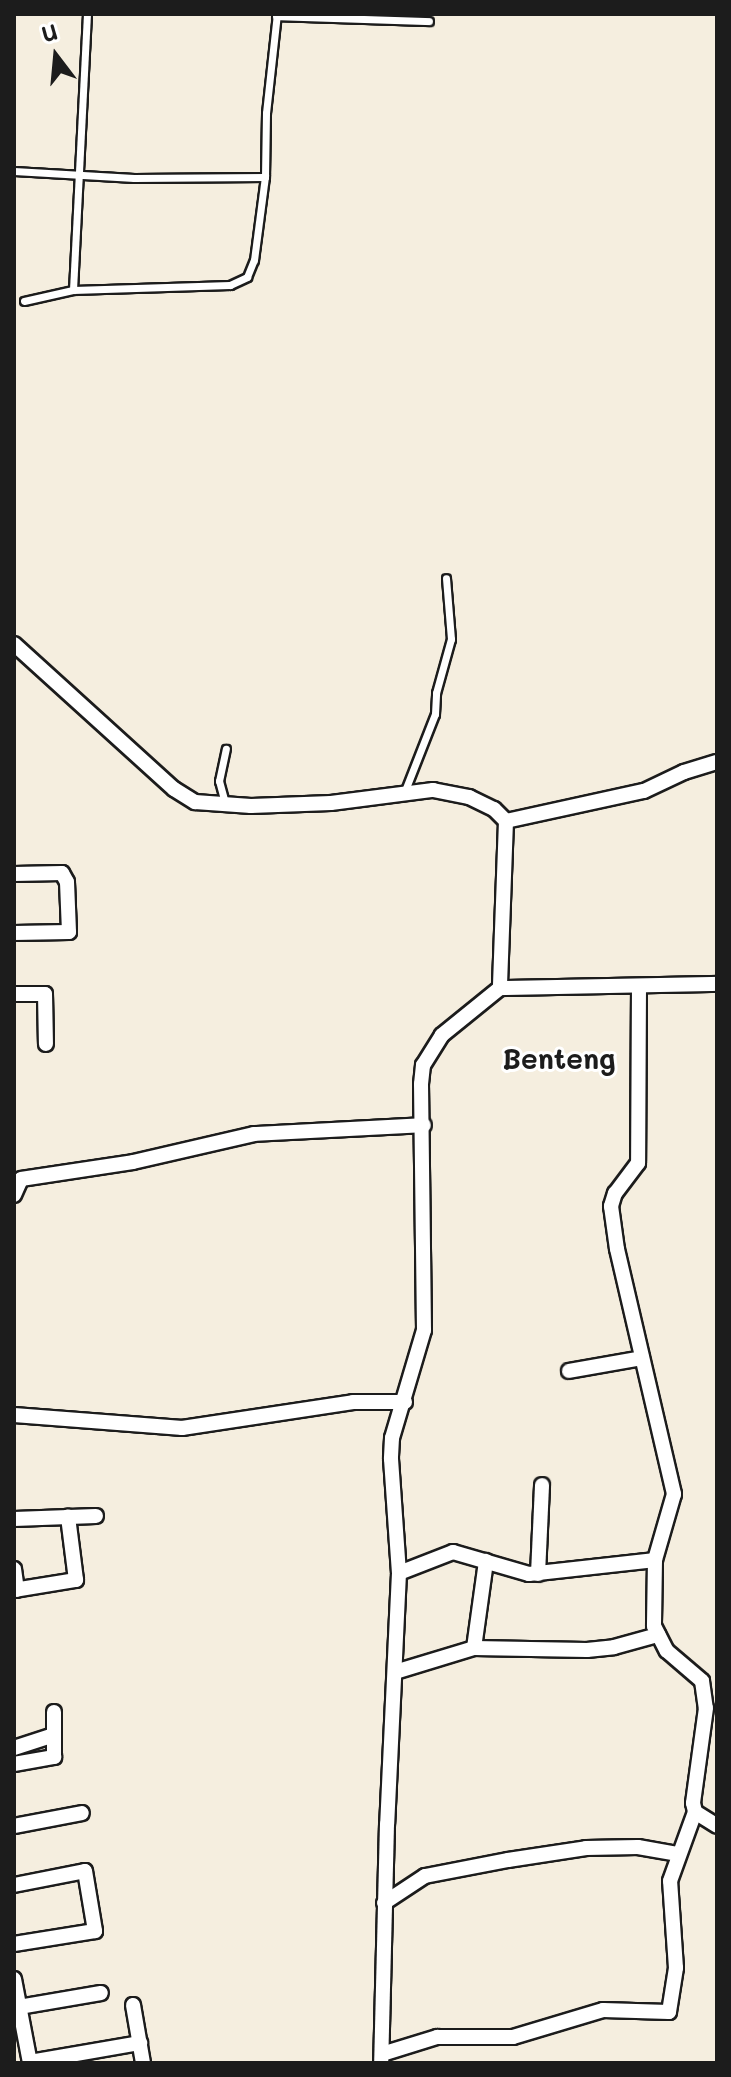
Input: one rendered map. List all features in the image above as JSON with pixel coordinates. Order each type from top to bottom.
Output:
[{"type":"street","points":[[14,644],[184,797],[226,805],[331,803],[433,790],[469,797],[494,809],[506,821],[500,988]]},
{"type":"street","points":[[506,821],[644,791],[684,772],[717,762]]},
{"type":"street","points":[[14,874],[62,873],[67,882],[69,932],[14,933]]},
{"type":"street","points":[[639,987],[638,1163],[615,1193],[611,1206],[674,1494],[655,1560],[652,1611],[658,1635],[667,1651],[698,1674],[705,1693],[693,1803],[695,1812],[678,1854],[669,1894],[676,1968],[669,2012],[603,2010],[513,2037],[437,2037],[382,2058],[384,1903],[399,1573],[391,1459],[392,1438],[424,1330],[423,1065],[442,1035],[500,988],[717,984]]},
{"type":"street","points":[[14,994],[45,994],[46,1044]]},
{"type":"street","points":[[14,1195],[21,1179],[133,1162],[254,1134],[424,1125]]},
{"type":"street","points":[[569,1371],[642,1358]]},
{"type":"street","points":[[14,1415],[182,1428],[353,1402],[405,1402]]},
{"type":"street","points":[[538,1574],[542,1485]]},
{"type":"street","points":[[14,1519],[96,1516]]},
{"type":"street","points":[[14,1569],[16,1590],[76,1580],[68,1517]]},
{"type":"street","points":[[399,1573],[453,1552],[516,1573],[538,1574],[655,1560]]},
{"type":"street","points":[[474,1648],[486,1561]]},
{"type":"street","points":[[395,1672],[474,1648],[587,1650],[614,1647],[658,1635]]},
{"type":"street","points":[[14,1764],[54,1757],[54,1712]]},
{"type":"street","points":[[14,1748],[54,1735]]},
{"type":"street","points":[[695,1812],[717,1826]]},
{"type":"street","points":[[14,1826],[82,1813]]},
{"type":"street","points":[[384,1903],[425,1876],[508,1860],[586,1848],[638,1847],[678,1854]]},
{"type":"street","points":[[14,1885],[85,1871],[95,1931],[14,1944]]},
{"type":"street","points":[[14,1979],[19,2007],[19,2035],[30,2062],[140,2043]]},
{"type":"street","points":[[19,2007],[101,1993]]},
{"type":"street","points":[[133,2005],[143,2063]]},
{"type":"lane","points":[[73,290],[87,14]]},
{"type":"lane","points":[[24,301],[73,290],[230,285],[247,277],[254,260],[265,177],[266,113],[277,15],[429,21]]},
{"type":"lane","points":[[14,171],[80,172],[134,178],[265,177]]},
{"type":"lane","points":[[404,793],[435,714],[436,693],[451,639],[446,578]]},
{"type":"lane","points":[[226,749],[219,781],[226,805]]},
{"type":"district","name":"Benteng","points":[[559,1058]]}]
